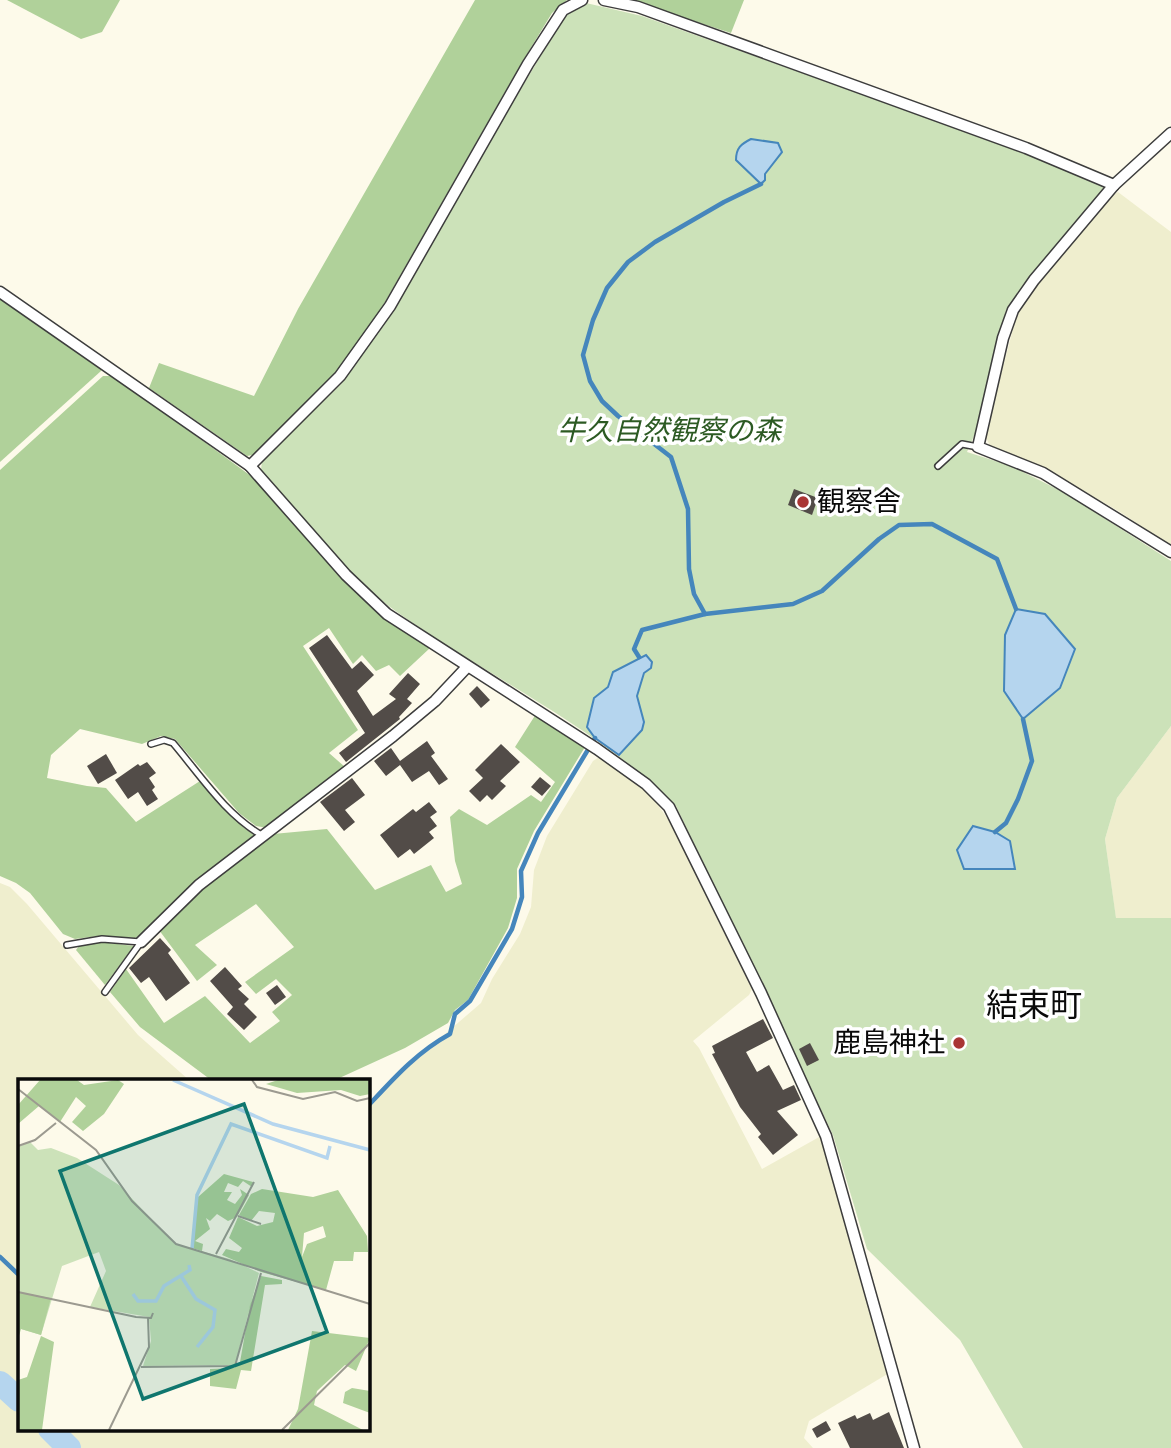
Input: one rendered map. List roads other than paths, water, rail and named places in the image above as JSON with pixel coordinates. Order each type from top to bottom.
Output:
[{"type":"street","points":[[250,466],[340,376],[362,346],[390,306],[528,64],[563,10],[582,0]]},
{"type":"street","points":[[604,0],[638,8],[1026,148],[1114,185]]},
{"type":"street","points":[[1171,133],[1114,185],[1013,310],[1003,338],[978,447],[1043,473],[1171,552]]},
{"type":"street","points":[[0,292],[250,466],[346,575],[387,614],[597,749],[646,784],[669,807],[761,993],[826,1136],[914,1448]]},
{"type":"street","points":[[141,942],[199,885],[404,727],[435,701],[467,667]]},
{"type":"lane","points":[[938,466],[962,443],[978,447]]},
{"type":"lane","points":[[152,744],[164,740],[173,743],[213,793],[248,827],[263,836]]},
{"type":"lane","points":[[67,945],[102,939],[141,942]]},
{"type":"lane","points":[[105,992],[141,942]]},
{"type":"water","points":[[751,139],[778,143],[782,152],[765,174],[765,180],[761,184],[736,160],[740,147]]},
{"type":"water","points":[[1016,609],[1045,614],[1075,649],[1060,688],[1023,719],[1004,691],[1005,635]]},
{"type":"water","points":[[646,655],[652,662],[651,668],[644,673],[637,696],[644,722],[642,730],[619,755],[595,738],[587,727],[594,698],[608,687],[613,672]]},
{"type":"water","points":[[973,826],[995,832],[1010,841],[1015,869],[964,869],[957,850]]},
{"type":"waterway","points":[[705,614],[694,594],[689,569],[688,509],[671,457],[602,401],[590,381],[583,355],[593,320],[607,288],[628,262],[655,242],[761,184]]},
{"type":"waterway","points":[[639,657],[634,649],[642,630],[705,614],[793,604],[822,591],[879,539],[899,525],[932,524],[997,559],[1016,609]]},
{"type":"waterway","points":[[995,832],[1006,823],[1032,761],[1023,719]]},
{"type":"waterway","points":[[369,1105],[416,1057],[450,1034],[455,1014],[470,1001],[512,929],[522,897],[521,871],[538,833],[595,738]]},
{"type":"waterway","points":[[0,1257],[18,1274]]},
{"type":"waterway","points":[[0,1383],[18,1399]]},
{"type":"waterway","points":[[51,1430],[69,1448]]},
{"type":"place","name":"観察舎","points":[[803,502]]},
{"type":"place","name":"鹿島神社","points":[[959,1043]]},
{"type":"district","name":"結束町","points":[[1034,1006]]},
{"type":"park label","name":"牛久自然観察の森","points":[[669,431]]}]
